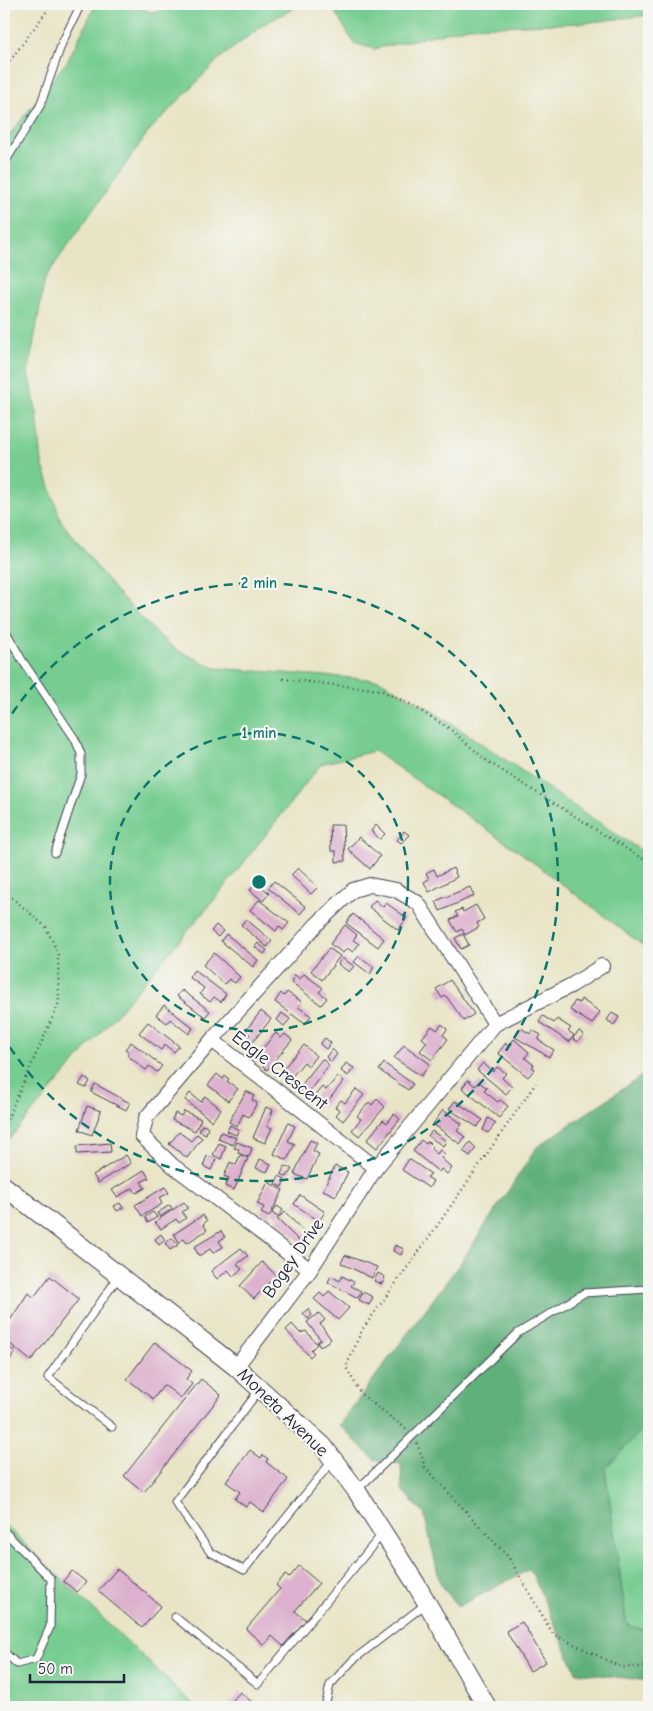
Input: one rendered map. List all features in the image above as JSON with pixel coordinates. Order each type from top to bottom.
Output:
[{"type":"street","points":[[212,1040],[317,924],[352,890],[370,885],[396,890],[418,903],[495,1024],[572,985],[602,966]]},
{"type":"street","name":"Bogey Drive","points":[[236,1367],[310,1270],[376,1168],[495,1024]]},
{"type":"street","name":"Eagle Crescent","points":[[310,1270],[172,1165],[142,1136],[146,1118],[212,1040],[376,1168]]},
{"type":"street","name":"Moneta Avenue","points":[[4,1186],[236,1367],[323,1446],[356,1490],[383,1532],[427,1603],[487,1707]]},
{"type":"lane","points":[[4,164],[40,106],[62,43],[81,4]]},
{"type":"lane","points":[[4,628],[22,660],[76,739],[81,754],[81,774],[55,854]]},
{"type":"lane","points":[[112,1427],[48,1377],[120,1276]]},
{"type":"lane","points":[[356,1490],[518,1333],[584,1293],[649,1289]]},
{"type":"lane","points":[[260,1389],[175,1502],[210,1552],[244,1570],[333,1460]]},
{"type":"lane","points":[[4,1531],[52,1579],[50,1627],[36,1659],[17,1664],[4,1652]]},
{"type":"lane","points":[[175,1617],[258,1684],[383,1532]]},
{"type":"lane","points":[[326,1707],[330,1685],[353,1660],[427,1603]]},
{"type":"path","points":[[4,69],[52,4]]},
{"type":"path","points":[[283,678],[380,690],[412,705],[450,728],[487,761],[649,863]]},
{"type":"path","points":[[4,891],[46,927],[58,954],[59,1003],[4,1126]]},
{"type":"path","points":[[4,1698],[14,1707]]},
{"type":"green space","points":[[96,4],[129,4],[154,12],[165,9],[173,4],[302,4],[266,23],[220,58],[149,131],[45,278],[28,374],[37,413],[42,463],[61,521],[114,589],[155,632],[175,649],[215,668],[379,680],[428,708],[649,856],[649,950],[521,853],[374,751],[321,764],[216,898],[4,1145],[4,142],[68,60]]},
{"type":"green space","points":[[330,4],[649,4],[649,15],[583,23],[469,27],[374,49],[354,43]]},
{"type":"green space","points":[[649,1071],[649,1422],[605,1469],[627,1625],[649,1631],[649,1681],[576,1672],[530,1569],[458,1607],[440,1583],[424,1514],[402,1490],[401,1464],[374,1459],[339,1425],[461,1262],[537,1147]]},
{"type":"green space","points":[[649,1422],[649,1631],[627,1626],[605,1469]]},
{"type":"green space","points":[[4,1524],[30,1549],[196,1707],[4,1707]]},
{"type":"building","points":[[330,825],[343,825],[345,861],[336,862],[336,851],[331,851]]},
{"type":"building","points":[[376,825],[385,834],[380,839],[371,831]]},
{"type":"building","points":[[404,831],[409,835],[401,843],[397,840]]},
{"type":"building","points":[[359,837],[380,856],[370,869],[348,849]]},
{"type":"building","points":[[298,868],[318,887],[311,894],[291,875]]},
{"type":"building","points":[[453,868],[457,877],[429,892],[424,882],[429,879],[426,873],[434,869],[437,876]]},
{"type":"building","points":[[260,879],[266,884],[263,888],[269,893],[263,901],[250,890]]},
{"type":"building","points":[[274,881],[306,907],[300,914],[268,888]]},
{"type":"building","points":[[470,887],[474,896],[440,911],[436,901]]},
{"type":"building","points":[[259,900],[289,923],[283,930],[279,926],[276,931],[250,910]]},
{"type":"building","points":[[375,900],[383,907],[386,903],[407,918],[398,930],[369,907]]},
{"type":"building","points":[[476,905],[484,919],[477,923],[479,927],[465,935],[462,929],[457,932],[450,920],[458,916],[455,912],[462,909],[463,912]]},
{"type":"building","points":[[353,914],[384,939],[378,947],[346,923]]},
{"type":"building","points":[[246,919],[272,941],[267,947],[241,925]]},
{"type":"building","points":[[216,925],[223,931],[218,937],[211,931]]},
{"type":"building","points":[[345,925],[357,935],[353,940],[359,944],[353,952],[347,948],[343,953],[330,944]]},
{"type":"building","points":[[226,934],[258,960],[253,967],[221,941]]},
{"type":"building","points":[[463,934],[469,945],[461,949],[455,938]]},
{"type":"building","points":[[258,943],[267,950],[264,954],[255,947]]},
{"type":"building","points":[[329,948],[340,956],[322,980],[311,971]]},
{"type":"building","points":[[214,953],[240,977],[235,983],[229,979],[224,984],[203,965]]},
{"type":"building","points":[[359,956],[374,967],[370,974],[354,962]]},
{"type":"building","points":[[342,958],[354,966],[349,972],[338,964]]},
{"type":"building","points":[[194,970],[226,994],[221,1002],[214,997],[210,1002],[200,994],[204,988],[189,977]]},
{"type":"building","points":[[304,974],[323,988],[319,992],[327,998],[321,1005],[291,982],[295,975],[300,979]]},
{"type":"building","points":[[450,980],[474,1014],[464,1021],[446,996],[442,998],[436,989]]},
{"type":"building","points":[[182,990],[210,1011],[205,1017],[177,996]]},
{"type":"building","points":[[287,992],[302,1002],[298,1007],[311,1016],[305,1024],[275,1002],[281,993],[284,996]]},
{"type":"building","points":[[581,999],[600,1012],[592,1024],[570,1010],[575,1001],[579,1003]]},
{"type":"building","points":[[164,1005],[193,1028],[189,1034],[170,1019],[167,1023],[156,1015]]},
{"type":"building","points":[[261,1011],[271,1019],[248,1048],[242,1044],[250,1034],[246,1030]]},
{"type":"building","points":[[282,1013],[290,1019],[284,1026],[277,1020]]},
{"type":"building","points":[[612,1013],[619,1017],[614,1025],[607,1020]]},
{"type":"building","points":[[543,1016],[554,1023],[557,1019],[571,1028],[568,1031],[574,1035],[569,1042],[539,1022]]},
{"type":"building","points":[[148,1022],[179,1046],[174,1052],[165,1045],[161,1050],[139,1033]]},
{"type":"building","points":[[442,1024],[447,1029],[443,1035],[448,1039],[432,1060],[420,1051],[427,1042],[422,1038],[432,1026],[437,1030]]},
{"type":"building","points":[[521,1028],[530,1034],[532,1030],[541,1035],[538,1040],[554,1050],[549,1057],[515,1037]]},
{"type":"building","points":[[579,1031],[584,1035],[577,1042],[573,1038]]},
{"type":"building","points":[[276,1033],[281,1038],[285,1034],[292,1040],[267,1070],[254,1058]]},
{"type":"building","points":[[325,1038],[331,1043],[326,1049],[320,1044]]},
{"type":"building","points":[[514,1039],[529,1052],[525,1058],[534,1065],[532,1067],[535,1069],[528,1077],[498,1053],[506,1043],[509,1046]]},
{"type":"building","points":[[131,1042],[162,1066],[157,1072],[149,1066],[146,1070],[127,1055],[129,1052],[125,1049]]},
{"type":"building","points":[[304,1045],[316,1056],[308,1066],[304,1062],[289,1080],[280,1072]]},
{"type":"building","points":[[404,1045],[430,1064],[421,1076],[394,1058]]},
{"type":"building","points":[[332,1049],[337,1054],[331,1062],[326,1057]]},
{"type":"building","points":[[322,1059],[329,1065],[307,1094],[299,1088]]},
{"type":"building","points":[[346,1063],[354,1068],[348,1076],[341,1071]]},
{"type":"building","points":[[384,1063],[413,1084],[408,1090],[379,1070]]},
{"type":"building","points":[[483,1063],[493,1072],[497,1067],[506,1073],[502,1078],[512,1087],[506,1094],[477,1070]]},
{"type":"building","points":[[217,1074],[223,1079],[225,1076],[229,1079],[227,1081],[238,1089],[228,1101],[208,1085]]},
{"type":"building","points":[[338,1076],[344,1081],[323,1107],[312,1099],[322,1087],[326,1090]]},
{"type":"building","points":[[84,1077],[90,1081],[86,1088],[79,1085]]},
{"type":"building","points":[[468,1080],[475,1086],[479,1082],[487,1088],[484,1091],[498,1102],[500,1100],[508,1106],[499,1118],[462,1088]]},
{"type":"building","points":[[95,1084],[130,1103],[126,1110],[91,1092]]},
{"type":"building","points":[[356,1089],[364,1095],[343,1121],[336,1115],[340,1110],[335,1107],[341,1100],[345,1103]]},
{"type":"building","points":[[246,1091],[254,1095],[252,1100],[257,1103],[249,1117],[243,1114],[237,1126],[229,1122]]},
{"type":"building","points":[[190,1093],[201,1102],[205,1096],[221,1109],[212,1121],[185,1100]]},
{"type":"building","points":[[377,1099],[385,1107],[359,1136],[352,1130],[361,1119],[357,1116],[369,1102],[372,1105]]},
{"type":"building","points":[[455,1101],[483,1120],[477,1127],[449,1109]]},
{"type":"building","points":[[87,1106],[101,1111],[92,1135],[79,1130]]},
{"type":"building","points":[[266,1107],[273,1110],[267,1126],[272,1128],[265,1143],[253,1138]]},
{"type":"building","points":[[443,1110],[462,1124],[457,1131],[465,1137],[460,1144],[433,1124]]},
{"type":"building","points":[[184,1111],[201,1119],[195,1131],[172,1120],[175,1113],[181,1116]]},
{"type":"building","points":[[394,1114],[400,1119],[377,1148],[367,1140],[383,1120],[387,1123]]},
{"type":"building","points":[[488,1118],[496,1123],[488,1133],[483,1130]]},
{"type":"building","points":[[288,1123],[295,1126],[288,1141],[295,1144],[287,1160],[274,1154]]},
{"type":"building","points":[[202,1125],[208,1127],[206,1134],[199,1131]]},
{"type":"building","points":[[230,1125],[239,1130],[236,1135],[227,1131]]},
{"type":"building","points":[[432,1131],[446,1141],[443,1146],[428,1136]]},
{"type":"building","points":[[179,1132],[191,1141],[197,1134],[202,1138],[187,1158],[169,1144]]},
{"type":"building","points":[[221,1132],[236,1138],[233,1145],[218,1139]]},
{"type":"building","points":[[310,1140],[317,1143],[313,1151],[319,1154],[307,1179],[294,1174]]},
{"type":"building","points":[[421,1140],[426,1144],[428,1141],[433,1146],[431,1149],[437,1154],[440,1150],[445,1154],[441,1158],[452,1168],[447,1174],[441,1169],[439,1172],[413,1151]]},
{"type":"building","points":[[237,1142],[252,1148],[249,1157],[238,1153],[239,1149],[234,1148]]},
{"type":"building","points":[[470,1142],[476,1148],[470,1156],[463,1151]]},
{"type":"building","points":[[110,1143],[111,1152],[77,1154],[77,1146]]},
{"type":"building","points":[[219,1143],[226,1146],[221,1159],[213,1155]]},
{"type":"building","points":[[126,1155],[131,1163],[98,1183],[93,1175]]},
{"type":"building","points":[[240,1155],[248,1158],[234,1190],[225,1186],[229,1178],[224,1176],[230,1162],[236,1165]]},
{"type":"building","points":[[207,1156],[216,1159],[211,1170],[203,1166]]},
{"type":"building","points":[[260,1159],[271,1164],[267,1172],[256,1168]]},
{"type":"building","points":[[409,1159],[431,1174],[427,1177],[433,1181],[429,1188],[402,1170]]},
{"type":"building","points":[[285,1166],[292,1169],[287,1177],[281,1174]]},
{"type":"building","points":[[335,1166],[348,1172],[336,1196],[323,1190]]},
{"type":"building","points":[[144,1170],[149,1178],[141,1182],[145,1188],[136,1193],[133,1188],[117,1197],[112,1190]]},
{"type":"building","points":[[279,1176],[285,1179],[282,1187],[275,1184]]},
{"type":"building","points":[[268,1182],[283,1190],[269,1217],[261,1213],[264,1207],[257,1204]]},
{"type":"building","points":[[165,1187],[169,1193],[159,1198],[162,1204],[142,1216],[135,1205]]},
{"type":"building","points":[[300,1195],[325,1212],[319,1221],[294,1204]]},
{"type":"building","points":[[184,1202],[188,1208],[182,1212],[186,1218],[179,1223],[176,1219],[161,1229],[155,1222]]},
{"type":"building","points":[[120,1203],[123,1208],[117,1211],[114,1206]]},
{"type":"building","points":[[170,1205],[172,1209],[160,1217],[157,1213]]},
{"type":"building","points":[[277,1206],[283,1210],[278,1217],[272,1213]]},
{"type":"building","points":[[153,1212],[157,1217],[148,1223],[145,1217]]},
{"type":"building","points":[[285,1212],[309,1237],[302,1244],[277,1219]]},
{"type":"building","points":[[203,1215],[207,1221],[203,1224],[207,1230],[187,1243],[184,1239],[179,1242],[174,1234]]},
{"type":"building","points":[[221,1231],[225,1237],[219,1241],[223,1247],[213,1253],[210,1249],[199,1256],[194,1247]]},
{"type":"building","points":[[161,1234],[165,1240],[159,1245],[155,1239]]},
{"type":"building","points":[[172,1238],[178,1245],[170,1250],[165,1243]]},
{"type":"building","points":[[395,1245],[404,1249],[401,1255],[393,1251]]},
{"type":"building","points":[[241,1248],[248,1256],[237,1264],[242,1269],[233,1276],[228,1270],[217,1279],[211,1271]]},
{"type":"building","points":[[345,1255],[377,1267],[372,1278],[341,1263]]},
{"type":"building","points":[[262,1262],[276,1275],[254,1299],[240,1286]]},
{"type":"building","points":[[378,1273],[385,1277],[382,1284],[374,1281]]},
{"type":"building","points":[[50,1276],[79,1299],[31,1361],[4,1339],[8,1330],[5,1328],[28,1293],[34,1297]]},
{"type":"building","points":[[331,1276],[340,1281],[342,1276],[354,1282],[351,1286],[361,1291],[358,1298],[328,1282]]},
{"type":"building","points":[[329,1291],[349,1308],[338,1320],[314,1299],[320,1293],[324,1297]]},
{"type":"building","points":[[363,1292],[373,1297],[369,1305],[359,1300]]},
{"type":"building","points":[[308,1309],[312,1315],[308,1319],[303,1313]]},
{"type":"building","points":[[319,1313],[325,1320],[320,1324],[331,1339],[320,1347],[317,1342],[321,1340],[307,1322]]},
{"type":"building","points":[[292,1324],[300,1333],[306,1331],[317,1344],[311,1350],[314,1353],[310,1357],[286,1330]]},
{"type":"building","points":[[155,1342],[192,1371],[186,1379],[192,1384],[181,1398],[164,1385],[153,1399],[127,1379]]},
{"type":"building","points":[[4,1343],[15,1352],[4,1367]]},
{"type":"building","points":[[201,1379],[221,1395],[144,1492],[124,1476]]},
{"type":"building","points":[[250,1450],[261,1458],[263,1455],[268,1459],[266,1462],[288,1479],[264,1512],[250,1502],[246,1507],[235,1499],[240,1492],[226,1482]]},
{"type":"building","points":[[299,1566],[319,1583],[295,1611],[306,1620],[283,1646],[272,1636],[264,1645],[246,1629],[280,1589],[276,1585],[285,1575],[289,1578]]},
{"type":"building","points":[[117,1569],[161,1606],[142,1628],[98,1591]]},
{"type":"building","points":[[72,1571],[86,1582],[77,1592],[63,1581]]},
{"type":"building","points":[[522,1622],[546,1662],[530,1671],[506,1631]]},
{"type":"building","points":[[240,1692],[258,1707],[227,1707]]}]
